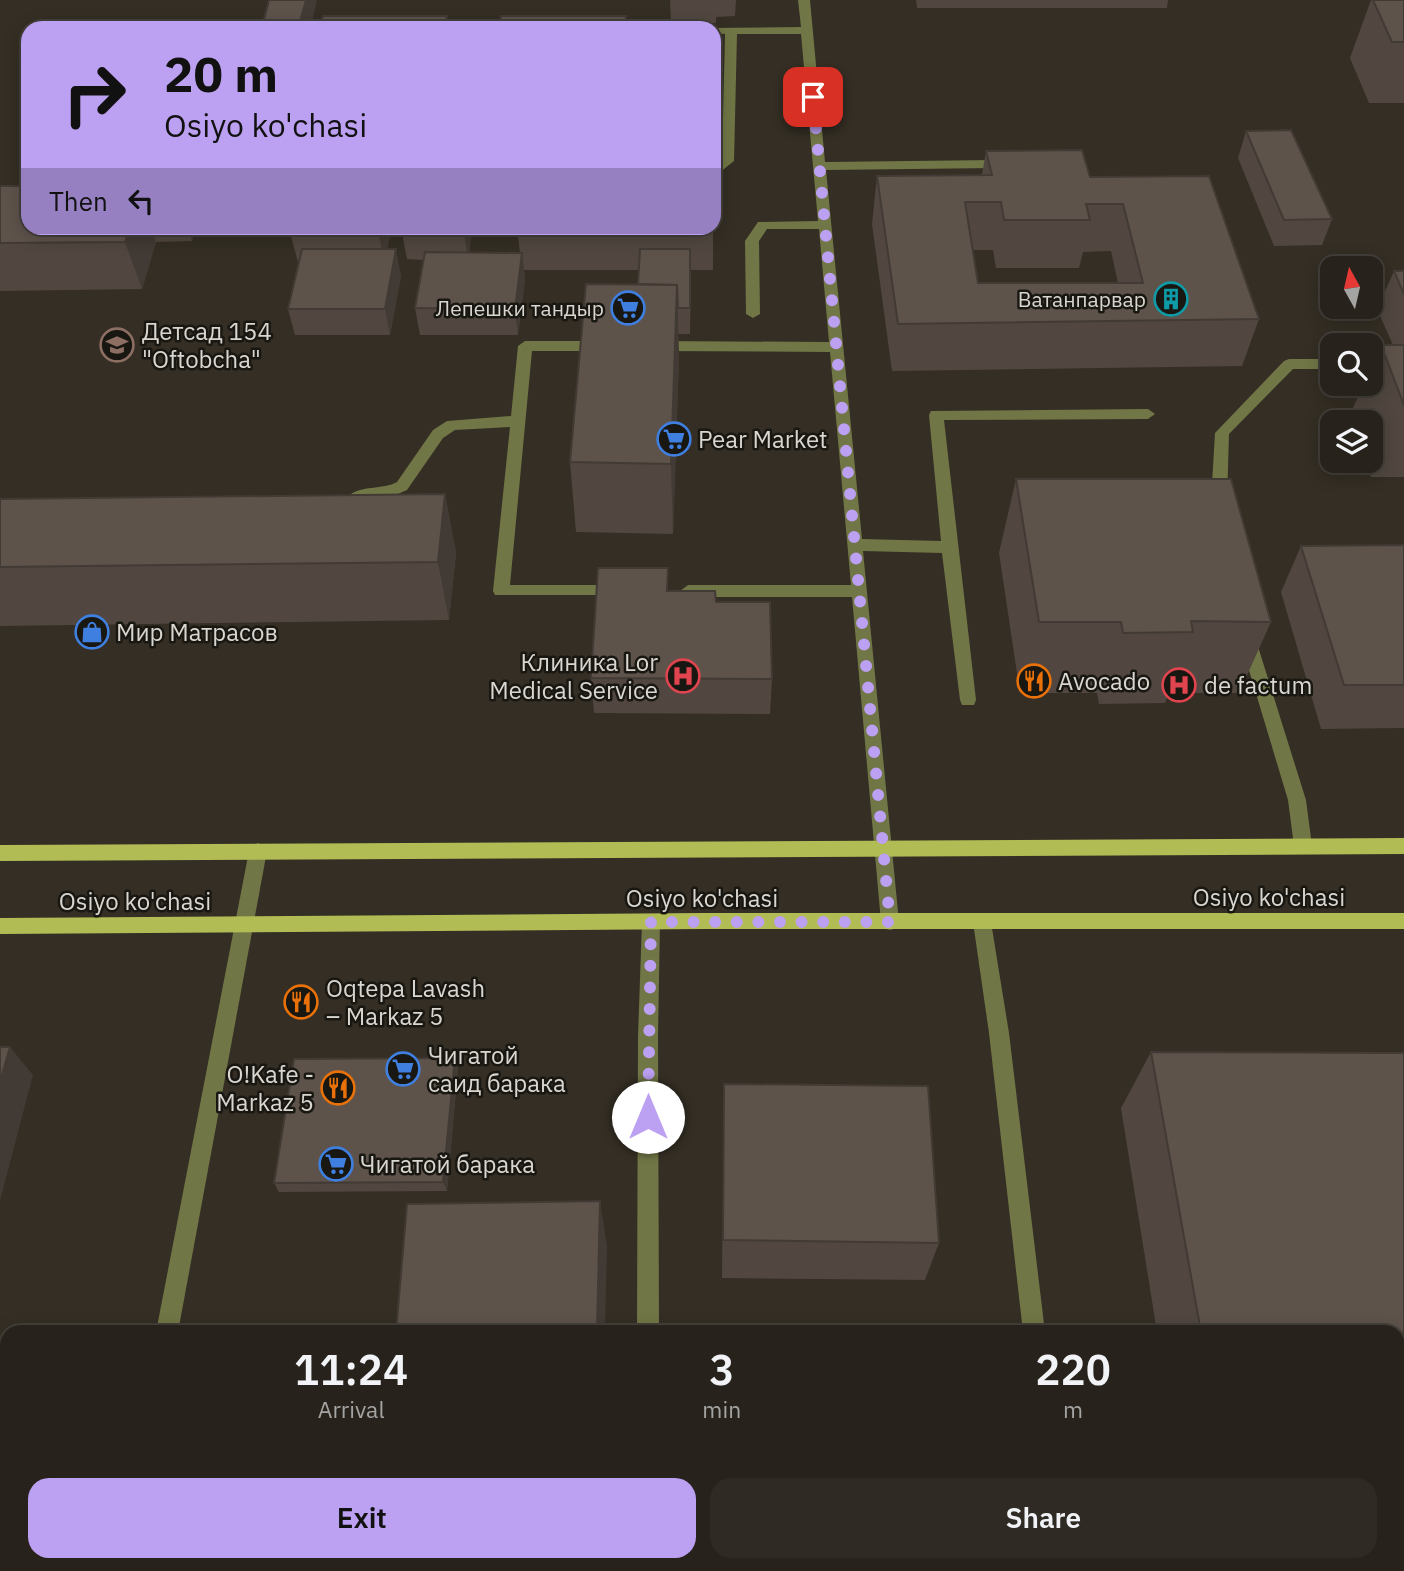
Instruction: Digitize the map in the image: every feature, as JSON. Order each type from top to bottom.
[{"type":"main road","name":"Osiyo ko'chasi","points":[[0,853],[1404,846]]},
{"type":"main road","name":"Osiyo ko'chasi","points":[[0,926],[1404,921]]},
{"type":"street","points":[[804,0],[890,922]]},
{"type":"street","points":[[721,30],[807,31]]},
{"type":"street","points":[[721,166],[727,160],[731,30]]},
{"type":"street","points":[[721,100],[729,100]]},
{"type":"street","points":[[819,166],[995,164]]},
{"type":"street","points":[[753,314],[752,241],[763,225],[824,225]]},
{"type":"street","points":[[639,591],[501,591],[525,346],[836,346]]},
{"type":"street","points":[[1218,512],[1222,433],[1289,364],[1320,364]]},
{"type":"street","points":[[968,700],[948,547],[936,415],[1148,414]]},
{"type":"street","points":[[345,497],[372,496],[391,492],[402,486],[438,434],[452,425],[518,421]]},
{"type":"street","points":[[856,545],[948,547]]},
{"type":"street","points":[[666,591],[859,591]]},
{"type":"street","points":[[1241,617],[1297,800],[1303,846]]},
{"type":"street","points":[[168,1325],[258,851]]},
{"type":"street","points":[[648,1325],[651,922]]},
{"type":"street","points":[[982,922],[999,1033],[1033,1325]]},
{"type":"building","points":[[269,0],[306,0],[300,21],[264,21]]},
{"type":"building","points":[[1373,0],[1404,0],[1404,42],[1392,42]]},
{"type":"building","points":[[323,16],[447,16],[446,21],[321,21]]},
{"type":"building","points":[[501,16],[626,16],[626,21],[500,21]]},
{"type":"building","points":[[1291,130],[1332,219],[1284,220],[1246,131]]},
{"type":"building","points":[[1082,150],[1090,177],[1209,176],[1259,319],[898,324],[877,176],[992,175],[986,151]],"holes":[[[965,202],[1001,202],[1004,220],[1090,220],[1086,204],[1123,204],[1143,283],[978,283]]]},
{"type":"building","points":[[0,186],[21,186],[21,235],[128,235],[125,242],[0,243]]},
{"type":"building","points":[[291,235],[379,235],[379,236]]},
{"type":"building","points":[[302,249],[396,249],[385,309],[288,309]]},
{"type":"building","points":[[640,249],[690,249],[690,308],[678,308],[677,285],[638,284]]},
{"type":"building","points":[[425,252],[522,253],[515,309],[415,308]]},
{"type":"building","points":[[1394,271],[1404,271],[1404,294]]},
{"type":"building","points":[[586,284],[677,285],[671,464],[570,462]]},
{"type":"building","points":[[1383,345],[1404,345],[1404,405],[1383,350]]},
{"type":"building","points":[[1016,479],[1231,479],[1271,622],[1191,621],[1193,632],[1123,633],[1121,622],[1039,622]]},
{"type":"building","points":[[445,494],[438,562],[0,567],[0,499]]},
{"type":"building","points":[[1404,545],[1404,685],[1344,685],[1301,546]]},
{"type":"building","points":[[598,568],[668,568],[667,591],[715,591],[716,602],[770,602],[772,679],[591,678]]},
{"type":"building","points":[[0,1047],[10,1047],[0,1082]]},
{"type":"building","points":[[1151,1052],[1404,1053],[1404,1325],[1200,1325]]},
{"type":"building","points":[[455,1058],[443,1182],[274,1183],[294,1059]]},
{"type":"building","points":[[724,1084],[928,1086],[939,1243],[723,1240]]},
{"type":"building","points":[[600,1201],[597,1325],[397,1325],[407,1204]]},
{"type":"place","name":"Ватанпарвар","points":[[1171,299]]},
{"type":"place","name":"Лепешки тандыр","points":[[628,308]]},
{"type":"place","name":"Детсад 154 \"Oftobcha\"","points":[[117,345]]},
{"type":"place","name":"Pear Market","points":[[674,439]]},
{"type":"place","name":"Мир Матрасов","points":[[92,632]]},
{"type":"place","name":"Клиника Lor Medical Service","points":[[683,676]]},
{"type":"place","name":"Avocado","points":[[1034,681]]},
{"type":"place","name":"de factum","points":[[1179,685]]},
{"type":"place","name":"Oqtepa Lavash – Markaz 5","points":[[301,1002]]},
{"type":"place","name":"Чигатой саид барака","points":[[403,1069]]},
{"type":"place","name":"O!Kafe - Markaz 5","points":[[338,1088]]},
{"type":"place","name":"Чигатой барака","points":[[336,1164]]},
{"type":"route","points":[[648,1117],[651,922],[890,922],[813,97]]}]
